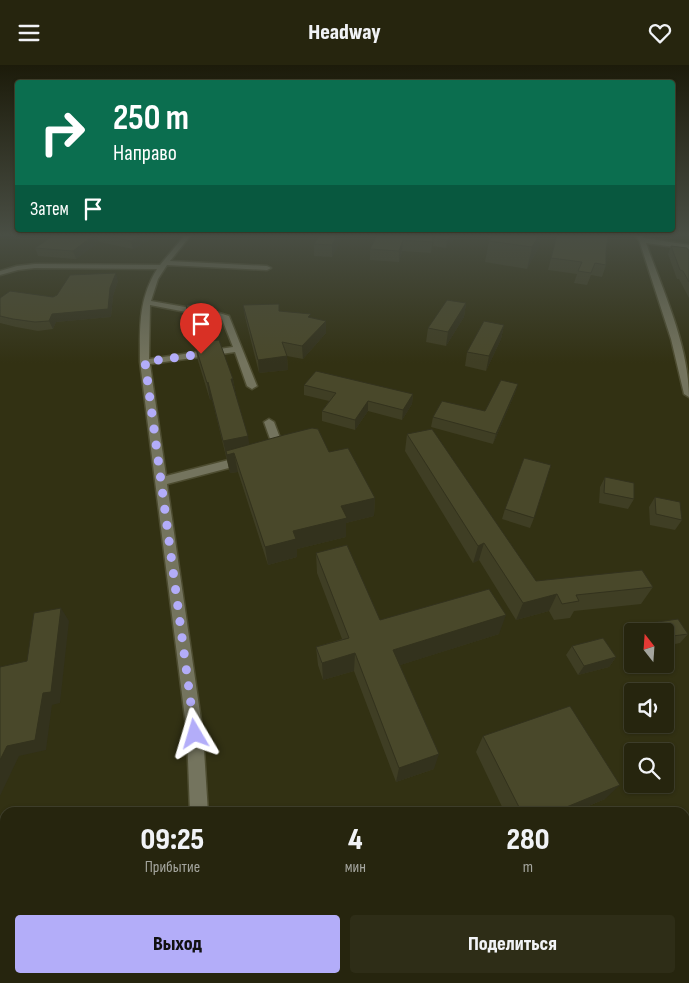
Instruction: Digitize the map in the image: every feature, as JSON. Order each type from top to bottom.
[{"type":"street","points":[[154,278],[146,302],[144,330],[145,362],[195,734],[199,807]]},
{"type":"street","points":[[654,278],[675,339],[689,394]]},
{"type":"street","points":[[146,302],[226,318],[252,386]]},
{"type":"street","points":[[675,339],[689,342]]},
{"type":"street","points":[[145,362],[238,349]]},
{"type":"street","points":[[269,422],[280,451],[271,454]]},
{"type":"street","points":[[162,481],[253,458]]},
{"type":"building","points":[[68,278],[114,278],[110,288],[108,309],[52,314],[49,321],[35,322],[0,316],[0,298],[10,291],[53,297],[57,295]]},
{"type":"building","points":[[447,300],[466,303],[448,332],[428,328]]},
{"type":"building","points":[[205,304],[214,333],[194,336],[186,305]]},
{"type":"building","points":[[279,304],[279,311],[311,314],[308,317],[326,321],[302,346],[282,342],[287,356],[258,360],[243,305]]},
{"type":"building","points":[[484,321],[504,325],[489,356],[467,352]]},
{"type":"building","points":[[219,340],[233,379],[231,379],[248,436],[223,441],[208,382],[195,345],[197,344],[196,342]]},
{"type":"building","points":[[316,371],[413,394],[403,410],[368,401],[355,420],[322,411],[336,393],[304,385]]},
{"type":"building","points":[[501,380],[518,384],[496,434],[433,417],[442,401],[485,411]]},
{"type":"building","points":[[312,428],[318,429],[329,452],[348,448],[375,498],[341,506],[347,518],[293,531],[296,539],[265,547],[234,453],[227,455],[226,451]]},
{"type":"building","points":[[432,429],[536,581],[642,570],[653,587],[576,595],[579,601],[562,604],[557,594],[523,603],[484,543],[478,546],[407,434]]},
{"type":"building","points":[[524,458],[551,465],[534,518],[505,509]]},
{"type":"building","points":[[605,477],[634,483],[634,499],[604,493]]},
{"type":"building","points":[[655,497],[680,502],[682,520],[656,514]]},
{"type":"building","points":[[347,545],[380,620],[489,589],[506,615],[393,650],[439,754],[399,768],[355,653],[322,663],[316,647],[349,638],[316,553]]},
{"type":"building","points":[[61,608],[51,692],[43,693],[35,740],[7,746],[0,760],[0,667],[27,661],[34,613]]},
{"type":"building","points":[[678,619],[688,634],[674,636],[674,623],[651,623]]},
{"type":"building","points":[[603,638],[616,657],[584,666],[572,646]]},
{"type":"building","points":[[570,706],[620,785],[567,807],[519,807],[483,736]]},
{"type":"route","points":[[195,734],[145,362],[201,354]]}]
